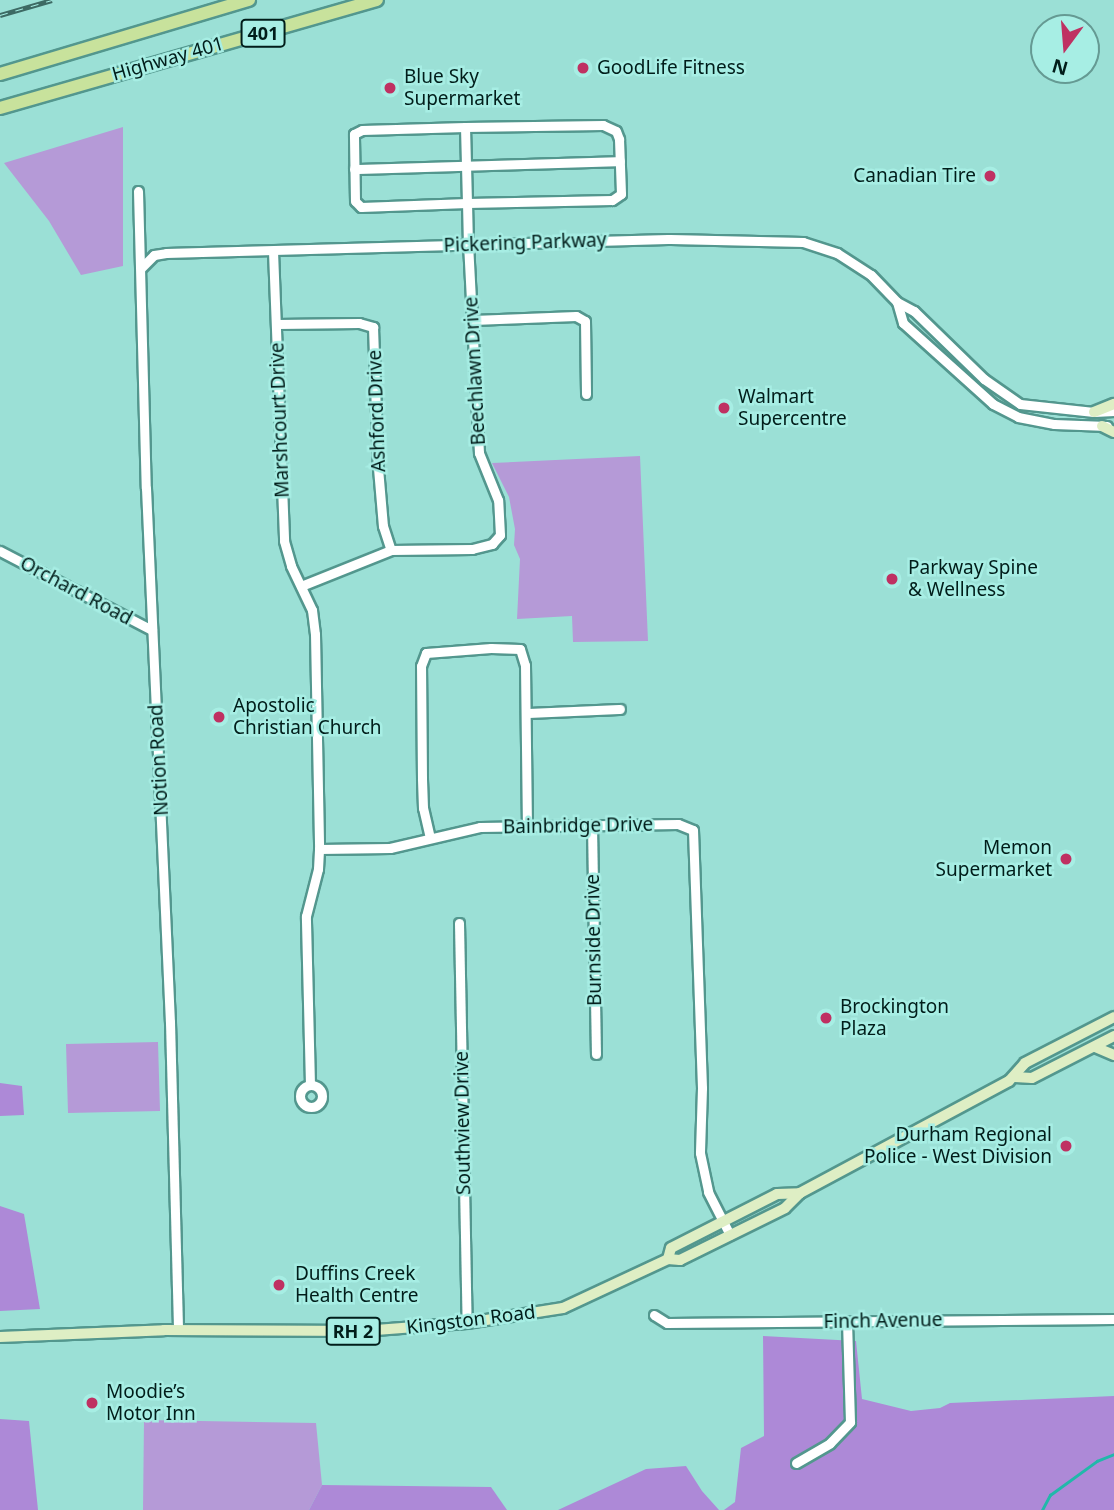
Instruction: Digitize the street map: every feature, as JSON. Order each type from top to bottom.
[{"type":"highway","name":"Highway 401","points":[[0,74],[249,0]]},
{"type":"highway","name":"Highway 401","points":[[0,108],[377,0]]},
{"type":"main road","points":[[1094,412],[1114,404]]},
{"type":"main road","points":[[1102,426],[1114,432]]},
{"type":"main road","name":"Kingston Road","points":[[178,1330],[363,1331],[467,1323],[563,1308],[668,1259],[680,1260],[785,1208],[800,1193],[1015,1077],[1025,1063],[1114,1017]]},
{"type":"main road","name":"Kingston Road","points":[[1015,1077],[1032,1079],[1114,1036]]},
{"type":"main road","points":[[1095,1047],[1114,1055]]},
{"type":"main road","name":"Kingston Road","points":[[668,1259],[671,1248],[777,1194],[800,1193]]},
{"type":"main road","name":"RH 2","points":[[0,1337],[178,1330]]},
{"type":"street","points":[[465,127],[611,127],[619,139],[621,194],[612,200],[361,206],[355,201],[352,139],[362,130],[465,127]]},
{"type":"street","name":"Beechlawn Drive","points":[[301,586],[391,550],[472,549],[492,544],[500,535],[498,500],[479,453],[468,246],[465,127]]},
{"type":"street","points":[[354,169],[620,161]]},
{"type":"street","name":"Notion Road","points":[[138,191],[152,630],[170,1022],[178,1330]]},
{"type":"street","name":"Pickering Parkway","points":[[140,270],[154,255],[166,253],[668,239],[803,242],[836,253],[871,275],[897,302],[914,311],[984,379],[1020,404],[1094,412],[1114,411]]},
{"type":"street","name":"Marshcourt Drive","points":[[273,251],[284,541],[301,586]]},
{"type":"street","name":"Pickering Parkway","points":[[897,302],[903,323],[993,404],[1018,417],[1054,424],[1114,426]]},
{"type":"street","points":[[473,320],[576,316],[585,321],[586,394]]},
{"type":"street","name":"Ashford Drive","points":[[277,324],[359,323],[373,327],[378,468],[383,526],[391,550]]},
{"type":"street","points":[[946,361],[954,351]]},
{"type":"street","name":"Orchard Road","points":[[0,551],[152,630]]},
{"type":"street","points":[[301,586],[312,610],[315,634],[319,849],[318,869],[306,916],[310,1085]]},
{"type":"street","points":[[430,838],[423,808],[422,778],[421,666],[426,653],[518,647],[525,665],[527,826]]},
{"type":"street","points":[[527,713],[620,709]]},
{"type":"street","name":"Bainbridge Drive","points":[[319,849],[390,848],[480,827],[678,824],[693,830],[702,1088],[701,1153],[708,1192],[730,1235]]},
{"type":"street","name":"Burnside Drive","points":[[592,826],[596,1054]]},
{"type":"street","name":"Southview Drive","points":[[459,923],[467,1323]]},
{"type":"street","name":"Finch Avenue","points":[[654,1315],[667,1323],[1114,1319]]},
{"type":"street","points":[[796,1463],[830,1443],[850,1422],[847,1322]]},
{"type":"shaded area","points":[[123,127],[123,266],[81,275],[49,221],[4,163]]},
{"type":"shaded area","points":[[640,456],[648,641],[573,642],[572,616],[517,619],[520,559],[514,545],[515,529],[509,497],[492,463]]},
{"type":"shaded area","points":[[158,1042],[160,1111],[68,1113],[66,1044]]},
{"type":"shaded area","points":[[0,1083],[22,1086],[24,1115],[0,1116]]},
{"type":"shaded area","points":[[0,1206],[24,1214],[40,1309],[0,1311]]},
{"type":"shaded area","points":[[763,1336],[856,1341],[862,1399],[911,1411],[940,1408],[950,1403],[1114,1396],[1114,1510],[724,1510],[735,1502],[741,1448],[764,1436]]},
{"type":"shaded area","points":[[0,1419],[29,1421],[38,1510],[0,1510]]},
{"type":"shaded area","points":[[144,1420],[316,1423],[322,1485],[309,1510],[143,1510]]},
{"type":"shaded area","points":[[686,1466],[702,1491],[719,1510],[558,1510],[646,1469]]},
{"type":"shaded area","points":[[322,1485],[491,1487],[507,1510],[309,1510]]},
{"type":"waterway","points":[[1042,1510],[1050,1495],[1097,1461],[1114,1454]]},
{"type":"railway","points":[[0,15],[52,0]]},
{"type":"place","name":"GoodLife Fitness","points":[[583,68]]},
{"type":"place","name":"Blue Sky Supermarket","points":[[390,88]]},
{"type":"place","name":"Canadian Tire","points":[[990,176]]},
{"type":"place","name":"Walmart Supercentre","points":[[724,408]]},
{"type":"place","name":"Parkway Spine & Wellness","points":[[892,579]]},
{"type":"place","name":"Apostolic Christian Church","points":[[219,717]]},
{"type":"place","name":"Memon Supermarket","points":[[1066,859]]},
{"type":"place","name":"Brockington Plaza","points":[[826,1018]]},
{"type":"place","name":"Durham Regional Police - West Division","points":[[1066,1146]]},
{"type":"place","name":"Duffins Creek Health Centre","points":[[279,1285]]},
{"type":"place","name":"Moodie’s Motor Inn","points":[[92,1403]]}]
